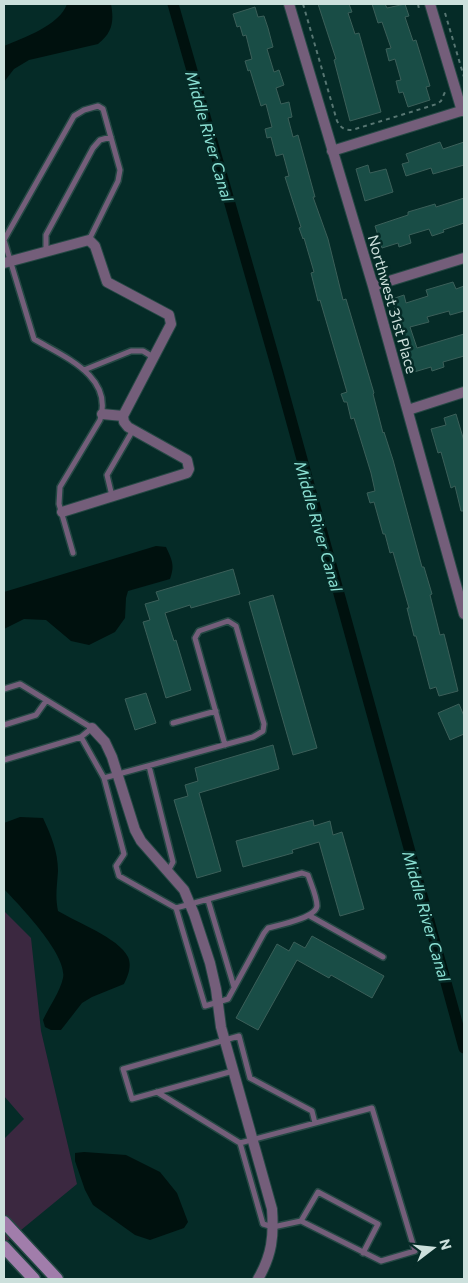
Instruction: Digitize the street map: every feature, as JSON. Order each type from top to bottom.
[{"type":"street","name":"Northwest 31st Place","points":[[289,4],[373,286],[464,614]]},
{"type":"street","points":[[332,151],[463,111],[430,4]]},
{"type":"street","points":[[7,262],[89,240],[95,246],[107,282],[169,315],[171,324],[122,416]]},
{"type":"street","points":[[373,286],[464,258]]},
{"type":"street","points":[[408,410],[464,392]]},
{"type":"street","points":[[102,414],[122,416]]},
{"type":"street","points":[[62,512],[187,473],[189,468],[187,460],[128,427],[122,416]]},
{"type":"street","points":[[92,728],[105,742],[112,757],[135,830],[141,841],[184,890],[210,963],[225,1040],[272,1209],[272,1245],[267,1265],[258,1279]]},
{"type":"street","points":[[4,1222],[57,1279]]},
{"type":"street","points":[[4,1247],[34,1279]]},
{"type":"lane","points":[[73,553],[59,504],[60,487],[100,420],[102,397],[96,382],[84,370],[34,339],[7,262],[4,240],[74,116],[84,110],[98,106],[103,109],[120,170],[118,182],[89,240]]},
{"type":"lane","points":[[46,252],[46,236],[93,148],[100,140],[111,136]]},
{"type":"lane","points":[[84,370],[131,351],[143,351],[153,357]]},
{"type":"lane","points":[[112,496],[107,475],[133,430]]},
{"type":"lane","points":[[104,778],[253,737],[263,731],[264,724],[236,626],[228,621],[199,631],[195,638],[225,744]]},
{"type":"lane","points":[[4,689],[20,684],[92,728],[81,737],[4,760]]},
{"type":"lane","points":[[4,725],[36,715],[46,701]]},
{"type":"lane","points":[[173,723],[216,711]]},
{"type":"lane","points":[[81,737],[104,778],[124,854],[116,866],[119,876],[176,908],[302,873],[308,875],[317,904],[316,910],[310,916],[268,928],[228,999],[205,1006],[176,908]]},
{"type":"lane","points":[[148,766],[173,862],[168,872]]},
{"type":"lane","points":[[208,900],[234,987]]},
{"type":"lane","points":[[310,916],[383,957]]},
{"type":"lane","points":[[233,1071],[132,1099],[123,1069],[238,1036],[250,1078],[312,1111],[315,1123]]},
{"type":"lane","points":[[157,1092],[240,1143],[263,1224],[273,1227],[301,1221],[381,1262],[415,1251],[372,1108],[240,1143]]},
{"type":"lane","points":[[301,1221],[318,1192],[378,1224],[363,1253]]},
{"type":"path","points":[[303,4],[336,121],[340,127],[352,130],[436,104],[441,101],[445,92],[443,85]]},
{"type":"path","points":[[418,4],[421,13]]},
{"type":"path","points":[[445,13],[464,76]]},
{"type":"shaded area","points":[[67,4],[111,4],[111,26],[103,40],[98,44],[29,60],[14,69],[4,82],[4,46],[30,35],[49,24],[63,12]]},
{"type":"shaded area","points":[[156,546],[166,547],[170,556],[173,566],[170,579],[128,591],[125,618],[115,632],[89,645],[71,641],[46,620],[24,619],[4,629],[4,592]]},
{"type":"shaded area","points":[[20,817],[43,818],[49,831],[58,864],[56,896],[58,911],[116,943],[128,957],[130,964],[124,984],[82,1003],[61,1030],[51,1030],[45,1027],[43,1020],[62,983],[63,968],[41,931],[4,889],[4,823]]},
{"type":"shaded area","points":[[4,911],[31,938],[41,1031],[77,1184],[4,1244],[4,1139],[24,1119],[4,1096]]},
{"type":"shaded area","points":[[75,1153],[126,1155],[160,1172],[177,1193],[188,1222],[184,1228],[150,1240],[135,1235],[93,1205],[85,1190],[75,1161]]},
{"type":"building","points":[[318,4],[349,4],[352,12],[348,13],[355,34],[359,33],[381,112],[350,121],[334,60],[336,59]]},
{"type":"building","points":[[372,4],[385,4],[387,8],[405,4],[409,16],[405,17],[413,41],[416,40],[430,86],[426,87],[430,100],[408,107],[403,92],[399,93],[396,81],[401,80],[395,59],[389,61],[386,49],[391,48],[382,22],[378,23]]},
{"type":"building","points":[[255,7],[258,17],[264,16],[268,28],[273,47],[267,49],[274,72],[279,70],[284,85],[276,88],[281,104],[289,102],[292,117],[288,118],[293,137],[298,135],[315,197],[313,197],[328,239],[343,300],[346,299],[374,393],[383,433],[393,460],[422,567],[424,567],[432,594],[430,595],[440,635],[444,634],[458,691],[439,696],[436,687],[430,689],[416,636],[414,636],[407,608],[409,608],[393,552],[390,553],[374,502],[370,503],[367,493],[375,491],[371,473],[354,418],[351,419],[347,402],[344,402],[341,394],[347,392],[320,300],[318,301],[311,273],[314,272],[304,238],[299,228],[301,227],[285,177],[289,176],[283,154],[276,156],[271,137],[267,138],[265,129],[272,127],[266,104],[261,106],[250,70],[248,71],[245,61],[252,59],[246,35],[243,36],[240,26],[237,27],[233,14]]},
{"type":"building","points":[[440,142],[443,149],[464,142],[464,165],[433,174],[431,168],[406,176],[402,164],[409,162],[406,154]]},
{"type":"building","points":[[368,165],[370,173],[386,169],[393,192],[365,201],[356,169]]},
{"type":"building","points":[[464,198],[464,223],[432,236],[429,229],[409,235],[411,243],[399,247],[398,243],[382,248],[375,226],[408,215],[408,212],[435,204],[436,207]]},
{"type":"building","points":[[453,282],[456,289],[464,286],[464,311],[450,315],[449,311],[427,317],[429,322],[410,327],[417,348],[464,334],[464,356],[443,362],[444,367],[432,371],[431,367],[414,372],[392,299],[404,295],[406,303],[428,296],[426,290]]},
{"type":"building","points":[[456,414],[464,441],[464,511],[461,511],[455,486],[451,488],[441,452],[438,453],[431,429],[446,425],[444,418]]},
{"type":"building","points":[[233,569],[240,594],[191,608],[190,605],[165,613],[174,641],[176,640],[191,690],[166,698],[143,622],[150,620],[145,604],[159,600],[156,592]]},
{"type":"building","points":[[273,595],[317,748],[293,755],[249,602]]},
{"type":"building","points":[[146,693],[156,723],[135,730],[125,699]]},
{"type":"building","points":[[459,704],[464,716],[464,734],[450,740],[438,713]]},
{"type":"building","points":[[273,745],[279,769],[199,793],[221,871],[197,878],[174,800],[188,796],[185,785],[198,781],[195,768]]},
{"type":"building","points":[[313,820],[314,826],[330,821],[333,835],[342,832],[364,909],[340,916],[319,842],[292,850],[293,853],[243,867],[236,841]]},
{"type":"building","points":[[312,936],[384,976],[372,998],[331,975],[329,978],[297,960],[258,1030],[236,1018],[277,944],[289,951],[294,942],[305,948]]},
{"type":"waterway","name":"Middle River Canal","points":[[173,4],[278,372],[464,1048]]}]
